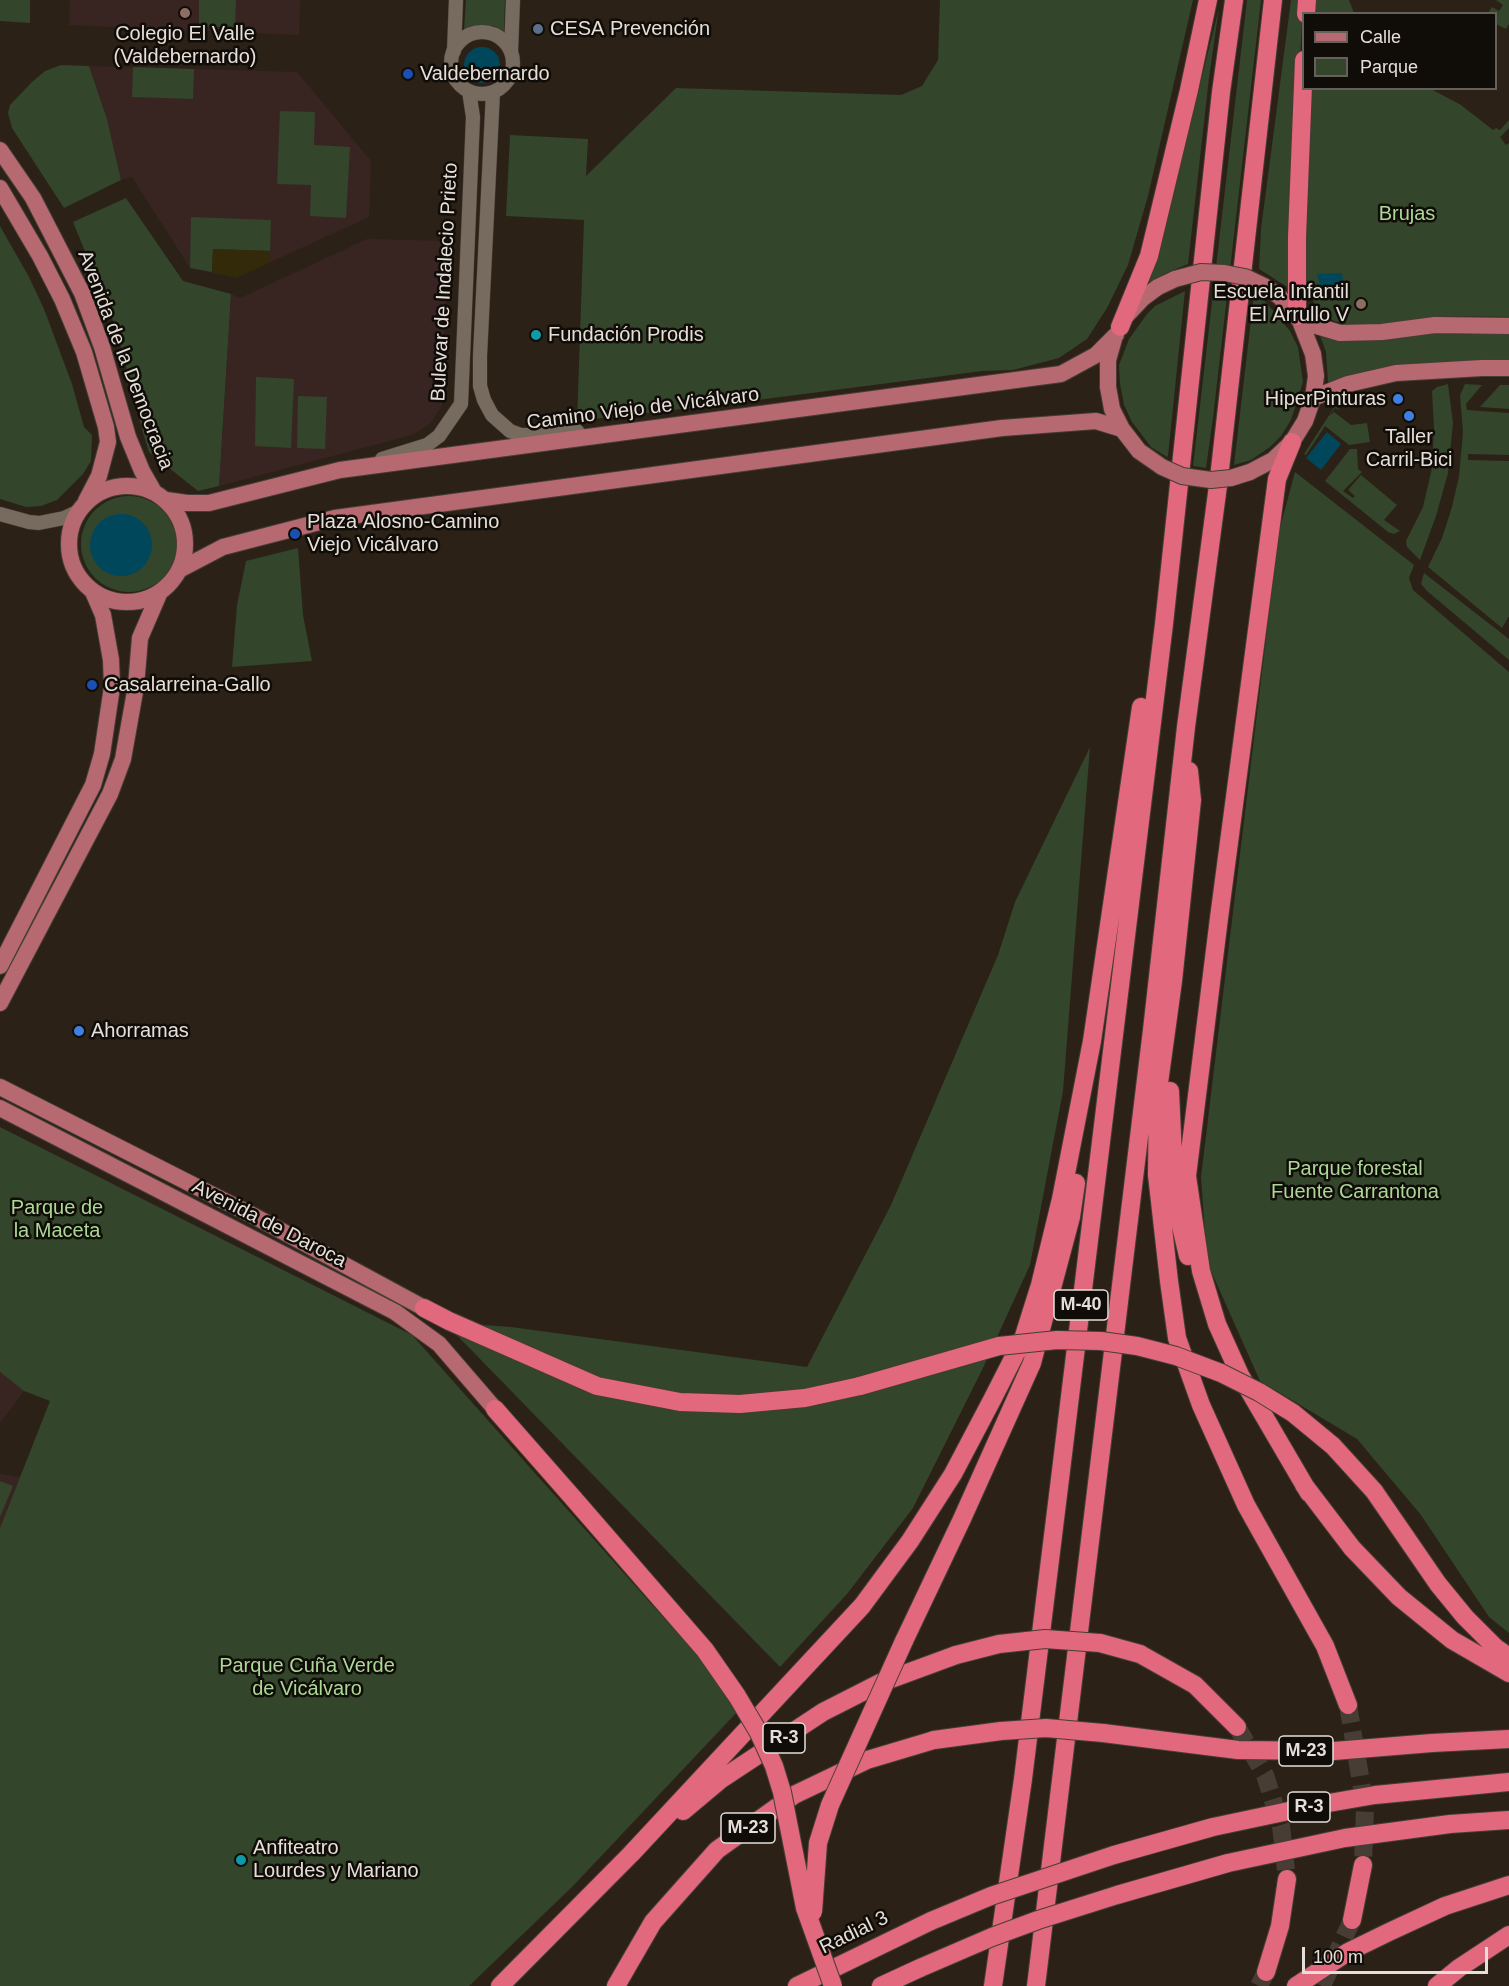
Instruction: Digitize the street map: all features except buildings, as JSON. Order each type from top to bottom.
[{"type":"highway","points":[[1118,331],[1149,256],[1208,0]]},
{"type":"highway","name":"M-40","points":[[993,1986],[1025,1767],[1164,624],[1221,92],[1234,0]]},
{"type":"highway","name":"M-40","points":[[1036,1986],[1152,1030],[1186,727],[1219,478],[1273,0]]},
{"type":"highway","points":[[1298,319],[1297,237],[1303,90]]},
{"type":"highway","points":[[1292,442],[1277,478],[1187,1176],[1201,1271],[1217,1324],[1240,1375],[1309,1493]]},
{"type":"highway","points":[[631,1854],[862,1606],[910,1541],[953,1474],[1023,1339],[1041,1285],[1073,1144],[1092,1041],[1143,690],[1164,624]]},
{"type":"highway","points":[[1186,727],[1192,800],[1173,981],[1158,1090],[1157,1175],[1177,1338],[1201,1405],[1246,1505],[1325,1646],[1348,1705]]},
{"type":"highway","points":[[1173,981],[1170,1092],[1175,1201],[1198,1296],[1221,1354],[1253,1417],[1352,1548],[1399,1597],[1452,1640],[1509,1673]]},
{"type":"highway","points":[[817,1943],[812,1908],[818,1843],[830,1804],[1032,1363],[1071,1217],[1082,1142],[1092,1041]]},
{"type":"highway","points":[[424,1308],[449,1322],[597,1386],[680,1402],[740,1404],[805,1398],[860,1386],[999,1346],[1057,1340],[1101,1341],[1137,1346],[1176,1356],[1221,1373],[1259,1392],[1293,1413],[1333,1446],[1374,1491],[1438,1584],[1465,1617],[1496,1648],[1509,1657]]},
{"type":"highway","points":[[495,1409],[705,1650],[759,1733],[774,1766],[782,1792],[805,1908],[833,1986]]},
{"type":"highway","name":"R-3","points":[[500,1986],[631,1854],[720,1780],[823,1712],[880,1683],[956,1655],[999,1644],[1045,1639],[1100,1643],[1140,1654],[1195,1685],[1238,1727]]},
{"type":"highway","name":"M-23","points":[[616,1986],[653,1922],[717,1850],[794,1795],[867,1760],[934,1740],[1001,1731],[1046,1728],[1238,1749],[1310,1751],[1509,1739]]},
{"type":"highway","name":"Radial 3","points":[[797,1986],[931,1921],[991,1896],[1114,1855],[1213,1827],[1317,1805],[1375,1795],[1509,1782]]},
{"type":"highway","name":"R-3","points":[[881,1986],[1038,1920],[1228,1863],[1345,1838],[1450,1824],[1509,1820]]},
{"type":"highway","points":[[1352,1920],[1363,1865]]},
{"type":"highway","points":[[1266,1972],[1280,1926],[1287,1879]]},
{"type":"highway","points":[[1296,1986],[1348,1952],[1389,1932],[1445,1906],[1509,1885]]},
{"type":"highway","points":[[1437,1986],[1459,1968],[1509,1935]]},
{"type":"main road","name":"Avenida de la Democracia","points":[[0,150],[33,198],[82,293],[102,347],[128,437],[142,471],[160,496]]},
{"type":"main road","name":"Avenida de la Democracia","points":[[0,188],[40,256],[62,300],[84,352],[106,426],[108,442],[99,476],[82,507]]},
{"type":"main road","points":[[1201,272],[1245,277],[1280,297],[1298,319],[1313,354],[1316,376],[1313,398],[1305,421],[1292,442],[1273,460],[1250,472],[1231,478],[1211,480],[1182,476],[1162,467],[1139,451],[1122,429],[1112,409],[1108,387],[1108,360],[1118,331],[1130,311],[1158,287],[1175,279],[1201,272]]},
{"type":"main road","points":[[1298,319],[1340,333],[1382,332],[1435,325],[1509,326]]},
{"type":"main road","name":"Camino Viejo de Vicálvaro","points":[[160,496],[187,503],[209,503],[340,470],[1061,374],[1096,356],[1118,331]]},
{"type":"main road","points":[[1313,398],[1348,384],[1396,373],[1509,368]]},
{"type":"main road","points":[[181,569],[223,547],[335,518],[1002,428],[1096,421],[1122,429]]},
{"type":"main road","points":[[125,486],[140,487],[160,496],[178,515],[185,532],[186,551],[181,569],[159,594],[142,601],[116,602],[93,592],[81,581],[73,567],[69,548],[70,529],[82,507],[103,491],[125,486]]},
{"type":"main road","points":[[0,966],[93,785],[102,754],[112,687],[111,660],[103,615],[93,592]]},
{"type":"main road","points":[[0,1003],[110,794],[123,759],[131,721],[140,638],[159,594]]},
{"type":"main road","name":"Avenida de Daroca","points":[[0,1087],[254,1216],[424,1308]]},
{"type":"main road","name":"Avenida de Daroca","points":[[0,1108],[395,1312],[439,1344],[495,1409]]},
{"type":"street","points":[[456,0],[454,51],[451,63],[454,76],[463,88],[481,94],[499,89],[509,78],[513,64],[511,52],[513,0]]},
{"type":"street","points":[[454,51],[458,44],[471,35],[487,33],[501,39],[511,52]]},
{"type":"street","name":"Bulevar de Indalecio Prieto","points":[[340,470],[427,445],[439,436],[461,404],[473,117],[469,91]]},
{"type":"street","name":"Bulevar de Indalecio Prieto","points":[[493,92],[480,356],[480,386],[483,400],[499,423],[521,435],[585,430],[613,434]]},
{"type":"street","points":[[0,514],[39,523],[63,518],[82,507]]},
{"type":"shaded area","name":"Colegio El Valle (Valdebernardo)","points":[[70,0],[300,0],[299,35],[69,25]]},
{"type":"shaded area","points":[[89,66],[297,72],[371,161],[369,217],[236,278],[190,268],[132,177],[121,180],[107,119]]},
{"type":"shaded area","points":[[367,239],[447,241],[442,405],[431,423],[412,435],[219,486],[231,294],[240,298]]},
{"type":"shaded area","points":[[0,1372],[24,1391],[0,1423]]},
{"type":"shaded area","points":[[0,1474],[20,1477],[0,1528]]},
{"type":"green space","points":[[0,0],[30,0],[30,23],[0,21]]},
{"type":"green space","points":[[199,0],[236,0],[235,28],[199,26]]},
{"type":"green space","points":[[466,0],[505,0],[504,31],[494,26],[484,25],[464,30]]},
{"type":"green space","points":[[940,0],[1193,0],[1148,196],[1128,265],[1107,308],[1087,339],[1059,358],[1013,370],[982,371],[577,421],[584,220],[506,216],[510,135],[588,139],[586,176],[676,88],[901,95],[922,86],[938,60]]},
{"type":"green space","points":[[1247,0],[1261,0],[1206,468],[1193,466]]},
{"type":"green space","points":[[1291,0],[1303,0],[1289,288],[1259,269],[1261,229]]},
{"type":"green space","points":[[1315,0],[1349,0],[1354,12],[1314,12]]},
{"type":"green space","points":[[1496,0],[1509,0],[1509,24],[1506,29],[1497,24],[1497,12],[1489,12],[1492,7],[1499,11],[1503,5]]},
{"type":"green space","points":[[1219,8],[1188,264],[1164,274],[1144,287],[1171,201]]},
{"type":"green space","points":[[61,65],[89,66],[107,119],[121,180],[64,208],[12,128],[8,113],[10,105],[32,82],[45,71]]},
{"type":"green space","points":[[133,67],[194,69],[193,99],[132,97]]},
{"type":"green space","name":"Brujas","points":[[1310,90],[1433,90],[1461,105],[1493,130],[1496,128],[1500,130],[1509,120],[1509,128],[1500,137],[1506,145],[1509,143],[1509,317],[1446,316],[1356,327],[1334,321],[1314,303],[1304,269]]},
{"type":"green space","points":[[280,111],[315,112],[314,145],[350,147],[346,218],[310,216],[311,185],[277,184]]},
{"type":"green space","points":[[126,198],[183,281],[231,294],[219,486],[198,491],[149,452],[116,328],[73,222]]},
{"type":"green space","points":[[191,217],[271,220],[270,251],[213,249],[212,272],[190,268]]},
{"type":"green space","points":[[0,226],[44,309],[72,384],[84,427],[92,435],[91,461],[83,474],[57,500],[41,506],[26,507],[0,499]]},
{"type":"green space","points":[[1185,291],[1167,457],[1151,447],[1132,422],[1124,405],[1119,365],[1129,339],[1147,314],[1155,306]]},
{"type":"green space","points":[[1254,294],[1264,300],[1290,331],[1298,347],[1303,382],[1291,420],[1281,436],[1251,460],[1234,465]]},
{"type":"green space","points":[[1509,331],[1509,363],[1328,383],[1326,352],[1319,333],[1351,341],[1418,334]]},
{"type":"green space","points":[[256,377],[294,379],[291,448],[255,446]]},
{"type":"green space","points":[[1448,384],[1453,423],[1448,473],[1420,560],[1407,547],[1406,541],[1423,507],[1432,468],[1434,428],[1432,391]]},
{"type":"green space","points":[[1465,384],[1482,385],[1466,404],[1467,410],[1509,413],[1509,455],[1468,454],[1468,460],[1509,461],[1509,616],[1502,628],[1428,567],[1442,538],[1459,476],[1463,432],[1460,395]]},
{"type":"green space","points":[[1500,385],[1509,385],[1509,409],[1480,407]]},
{"type":"green space","points":[[298,396],[327,397],[325,449],[297,448]]},
{"type":"green space","points":[[1335,406],[1341,411],[1335,408],[1329,416],[1334,412],[1351,425],[1367,423],[1370,442],[1349,445],[1325,426],[1306,455],[1304,454]]},
{"type":"green space","points":[[1350,449],[1357,449],[1358,469],[1362,472],[1343,491],[1353,498],[1355,496],[1348,490],[1361,475],[1397,505],[1384,520],[1400,531],[1394,534],[1388,532],[1325,481]]},
{"type":"green space","name":"Parque forestal Fuente Carrantona","points":[[1295,472],[1414,565],[1409,578],[1413,590],[1509,672],[1509,1633],[1489,1617],[1421,1515],[1357,1439],[1260,1381],[1207,1262],[1201,1177],[1279,531]]},
{"type":"green space","points":[[129,496],[147,500],[163,510],[173,526],[177,544],[173,562],[163,578],[147,588],[129,592],[111,588],[95,578],[85,562],[81,544],[85,526],[95,510],[111,500]]},
{"type":"green space","points":[[298,548],[303,615],[312,661],[232,667],[237,605],[246,561]]},
{"type":"green space","points":[[1424,573],[1509,639],[1509,660],[1427,591],[1421,584]]},
{"type":"green space","points":[[1090,747],[1063,1091],[1030,1265],[982,1370],[913,1508],[847,1594],[780,1667],[444,1322],[511,1327],[807,1367],[891,1205],[998,955],[1015,902]]},
{"type":"green space","name":"Parque Cuña Verde de Vicálvaro","points":[[0,1127],[412,1335],[720,1681],[739,1710],[573,1886],[469,1986],[0,1986],[0,1528],[50,1401],[24,1391],[0,1372]]},
{"type":"green space","points":[[0,1481],[13,1486],[0,1517]]},
{"type":"sand","points":[[213,249],[270,251],[269,263],[236,278],[212,272]]},
{"type":"water","points":[[482,47],[495,52],[500,65],[495,78],[482,83],[469,78],[464,65],[469,52]]},
{"type":"water","points":[[1342,273],[1344,291],[1322,292],[1317,274]]},
{"type":"water","points":[[1327,432],[1341,444],[1321,470],[1306,458]]},
{"type":"water","points":[[115,514],[127,514],[143,523],[150,533],[152,545],[150,557],[143,567],[127,576],[115,576],[104,571],[95,562],[90,551],[90,539],[95,528],[104,519]]},
{"type":"tunnel","points":[[1348,1705],[1365,1806],[1363,1865]]},
{"type":"tunnel","points":[[1237,1727],[1265,1775],[1281,1826],[1287,1879]]},
{"type":"tunnel","points":[[1322,1986],[1352,1920]]},
{"type":"tunnel","points":[[1259,1986],[1266,1972]]},
{"type":"place","name":"Colegio El Valle (Valdebernardo)","points":[[185,13]]},
{"type":"place","name":"CESA Prevención","points":[[538,29]]},
{"type":"place","name":"Valdebernardo","points":[[408,74]]},
{"type":"place","name":"Escuela Infantil El Arrullo V","points":[[1361,304]]},
{"type":"place","name":"Fundación Prodis","points":[[536,335]]},
{"type":"place","name":"HiperPinturas","points":[[1398,399]]},
{"type":"place","name":"Taller Carril-Bici","points":[[1409,416]]},
{"type":"place","name":"Plaza Alosno-Camino Viejo Vicálvaro","points":[[295,534]]},
{"type":"place","name":"Casalarreina-Gallo","points":[[92,685]]},
{"type":"place","name":"Ahorramas","points":[[79,1031]]},
{"type":"place","name":"Anfiteatro Lourdes y Mariano","points":[[241,1860]]},
{"type":"park label","name":"Parque de la Maceta","points":[[57,1220]]}]
